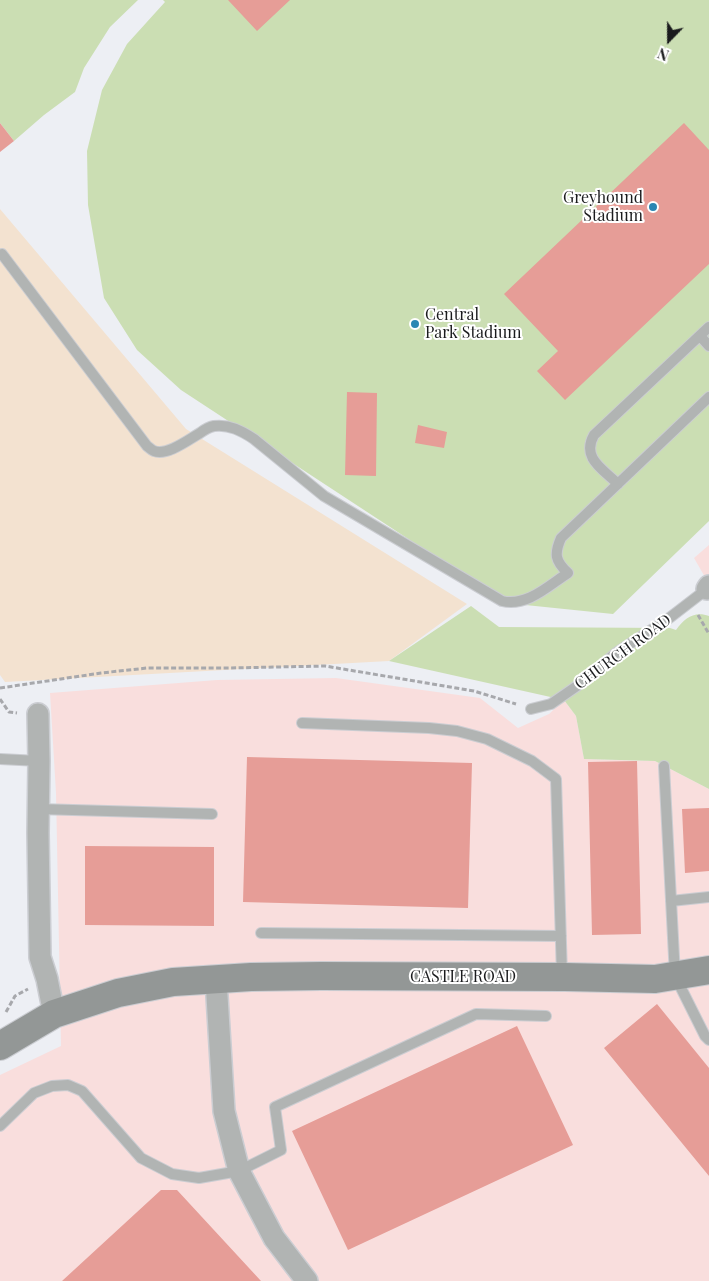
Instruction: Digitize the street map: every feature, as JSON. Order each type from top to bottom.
[{"type":"main road","name":"CASTLE ROAD","points":[[0,1046],[54,1014],[118,993],[173,982],[250,977],[321,976],[655,979],[709,970]]},
{"type":"street","points":[[38,714],[40,957],[54,1014]]},
{"type":"street","points":[[216,980],[224,1111],[239,1171],[274,1238],[307,1281]]},
{"type":"lane","points":[[2,254],[147,446],[154,451],[163,452],[171,449],[211,426],[232,428],[243,432],[324,496],[502,601],[511,603],[532,597],[568,573],[559,565],[556,556],[561,538],[709,397]]},
{"type":"lane","points":[[618,484],[593,460],[590,443],[594,434],[709,327]]},
{"type":"lane","points":[[700,336],[709,346]]},
{"type":"lane","name":"CHURCH ROAD","points":[[531,709],[551,704],[571,691],[616,653],[668,619],[702,592]]},
{"type":"lane","points":[[302,723],[430,728],[457,731],[487,740],[532,761],[556,779],[562,977]]},
{"type":"lane","points":[[0,759],[39,761]]},
{"type":"lane","points":[[664,766],[675,976],[705,1036],[709,1040]]},
{"type":"lane","points":[[38,809],[212,814]]},
{"type":"lane","points":[[671,901],[709,897]]},
{"type":"lane","points":[[261,932],[561,936]]},
{"type":"lane","points":[[0,1126],[34,1093],[52,1086],[68,1085],[82,1091],[141,1158],[172,1174],[199,1178],[239,1171],[281,1150],[275,1107],[476,1014],[546,1016]]},
{"type":"path","points":[[702,592],[709,634]]},
{"type":"path","points":[[0,688],[147,668],[325,666],[474,691],[531,709]]},
{"type":"path","points":[[0,1018],[7,1012],[15,996],[47,980]]},
{"type":"shaded area","points":[[0,209],[186,429],[467,604],[389,661],[5,682],[0,675]]},
{"type":"shaded area","points":[[709,545],[709,584],[694,558]]},
{"type":"shaded area","points":[[336,678],[480,698],[518,728],[549,714],[564,700],[576,716],[584,759],[655,761],[709,789],[709,1281],[0,1281],[0,1075],[61,1046],[56,793],[50,693],[217,680]]},
{"type":"green space","points":[[0,0],[138,0],[110,27],[84,68],[75,92],[14,141],[0,123]]},
{"type":"green space","name":"Central Park Stadium","points":[[163,0],[709,0],[709,521],[613,614],[506,603],[181,390],[137,350],[104,298],[88,205],[87,151],[102,90],[127,44],[165,2]]},
{"type":"green space","points":[[471,606],[499,627],[670,628],[676,630],[683,622],[694,615],[709,616],[709,789],[655,761],[584,759],[576,716],[564,700],[389,661]]},
{"type":"building","points":[[228,0],[290,0],[257,31]]},
{"type":"building","points":[[0,123],[14,141],[0,152]]},
{"type":"building","name":"Greyhound Stadium","points":[[684,123],[709,150],[709,264],[565,400],[537,371],[558,351],[504,294]]},
{"type":"building","points":[[347,392],[377,393],[376,476],[345,475]]},
{"type":"building","points":[[418,425],[447,432],[444,448],[415,443]]},
{"type":"building","points":[[247,757],[472,763],[468,908],[243,902]]},
{"type":"building","points":[[637,761],[641,934],[592,935],[588,762]]},
{"type":"building","points":[[709,808],[709,871],[685,873],[682,809]]},
{"type":"building","points":[[85,846],[214,847],[214,926],[85,925]]},
{"type":"building","points":[[657,1004],[709,1068],[709,1176],[604,1048]]},
{"type":"building","points":[[517,1026],[573,1145],[348,1250],[292,1131]]},
{"type":"building","points":[[161,1190],[177,1190],[261,1281],[62,1281]]},
{"type":"place","name":"Greyhound Stadium","points":[[653,207]]},
{"type":"place","name":"Central Park Stadium","points":[[415,324]]}]
